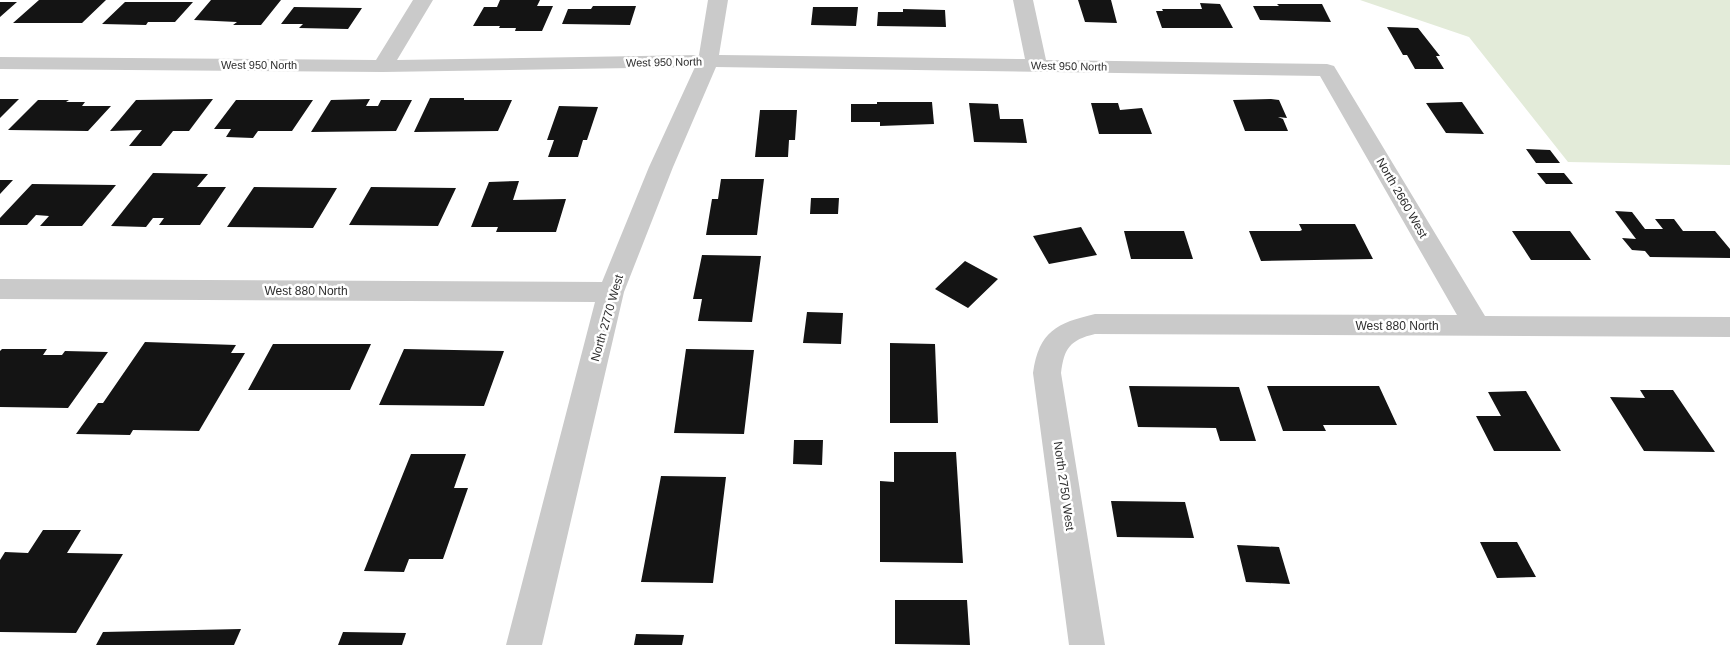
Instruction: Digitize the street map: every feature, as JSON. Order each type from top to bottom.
[{"type":"street","points":[[383,66],[422,0]]},
{"type":"street","name":"North 2770 West","points":[[524,645],[612,292],[661,167],[708,61],[718,0]]},
{"type":"street","points":[[1023,0],[1037,66]]},
{"type":"street","name":"West 950 North","points":[[0,63],[383,66],[708,61],[1327,70]]},
{"type":"street","name":"North 2660 West","points":[[1327,70],[1478,326]]},
{"type":"street","name":"West 880 North","points":[[0,289],[612,292]]},
{"type":"street","name":"West 880 North","points":[[1066,334],[1074,329],[1095,324],[1730,327]]},
{"type":"street","name":"North 2750 West","points":[[1066,334],[1058,340],[1049,354],[1047,373],[1087,645]]},
{"type":"green space","points":[[1360,0],[1730,0],[1730,165],[1568,162],[1469,37]]},
{"type":"building","points":[[39,0],[106,0],[82,23],[13,23]]},
{"type":"building","points":[[211,0],[281,0],[261,25],[233,25],[237,22],[194,20]]},
{"type":"building","points":[[500,0],[540,0],[537,6],[553,6],[542,31],[515,31],[516,28],[499,28],[500,26],[473,26],[484,7],[497,7]]},
{"type":"building","points":[[1078,0],[1111,0],[1117,23],[1085,22]]},
{"type":"building","points":[[0,2],[17,2],[0,17]]},
{"type":"building","points":[[125,2],[193,2],[175,22],[148,22],[146,25],[102,24]]},
{"type":"building","points":[[1200,3],[1220,4],[1233,28],[1162,28],[1156,11],[1163,11],[1162,9],[1202,9]]},
{"type":"building","points":[[1277,4],[1322,4],[1331,22],[1260,20],[1253,6],[1279,6]]},
{"type":"building","points":[[593,6],[636,6],[630,25],[562,24],[568,9],[591,9]]},
{"type":"building","points":[[294,7],[362,8],[348,29],[299,28],[303,24],[281,24]]},
{"type":"building","points":[[813,7],[858,7],[856,26],[811,25]]},
{"type":"building","points":[[903,9],[945,10],[946,27],[877,26],[878,12],[903,12]]},
{"type":"building","points":[[1387,27],[1418,28],[1440,56],[1436,56],[1444,69],[1415,69],[1407,55],[1403,55]]},
{"type":"building","points":[[430,98],[512,100],[498,131],[414,132]]},
{"type":"building","points":[[0,99],[19,99],[0,118]]},
{"type":"building","points":[[213,99],[189,131],[173,131],[161,146],[129,146],[142,130],[110,131],[136,100]]},
{"type":"building","points":[[370,99],[366,106],[378,106],[381,100],[412,100],[396,131],[311,132],[331,100]]},
{"type":"building","points":[[38,100],[69,100],[66,102],[85,102],[82,106],[111,106],[88,131],[8,130]]},
{"type":"building","points":[[236,100],[313,100],[292,131],[258,131],[253,138],[226,137],[231,129],[214,129]]},
{"type":"building","points":[[1233,100],[1279,100],[1287,118],[1278,117],[1283,119],[1288,131],[1245,131]]},
{"type":"building","points":[[877,102],[932,102],[934,124],[880,126],[880,122],[851,122],[851,104],[877,104]]},
{"type":"building","points":[[1462,102],[1484,134],[1446,133],[1426,103]]},
{"type":"building","points":[[969,103],[998,104],[1000,119],[1023,119],[1027,143],[974,142]]},
{"type":"building","points":[[1091,103],[1118,103],[1120,110],[1142,108],[1152,134],[1099,134]]},
{"type":"building","points":[[559,106],[598,107],[587,140],[583,140],[578,157],[548,157],[554,140],[547,140]]},
{"type":"building","points":[[760,110],[797,110],[795,140],[789,140],[788,157],[755,157]]},
{"type":"building","points":[[1526,149],[1550,150],[1560,163],[1536,163]]},
{"type":"building","points":[[153,173],[208,174],[197,187],[226,187],[200,225],[159,225],[164,218],[153,218],[146,227],[111,226]]},
{"type":"building","points":[[1537,173],[1564,173],[1573,184],[1546,184]]},
{"type":"building","points":[[721,179],[764,179],[757,235],[706,235],[712,199],[718,199]]},
{"type":"building","points":[[0,180],[13,180],[0,194]]},
{"type":"building","points":[[519,181],[513,200],[566,199],[556,232],[496,232],[498,227],[471,227],[489,182]]},
{"type":"building","points":[[32,184],[116,185],[82,226],[40,226],[49,216],[36,215],[27,225],[0,225],[0,218]]},
{"type":"building","points":[[254,187],[337,188],[313,228],[227,227]]},
{"type":"building","points":[[371,187],[456,188],[438,226],[349,225]]},
{"type":"building","points":[[811,198],[839,198],[838,214],[810,214]]},
{"type":"building","points":[[1615,211],[1632,212],[1645,229],[1663,229],[1655,219],[1674,219],[1683,231],[1715,231],[1730,249],[1730,258],[1650,257],[1645,251],[1632,250],[1622,238],[1636,239]]},
{"type":"building","points":[[1299,224],[1355,224],[1373,259],[1261,261],[1249,231],[1300,231],[1302,230]]},
{"type":"building","points":[[1081,227],[1097,255],[1049,264],[1033,236]]},
{"type":"building","points":[[1124,231],[1184,231],[1193,259],[1131,259]]},
{"type":"building","points":[[1512,231],[1570,231],[1591,260],[1531,260]]},
{"type":"building","points":[[702,255],[761,256],[752,322],[698,321],[702,299],[693,299]]},
{"type":"building","points":[[965,261],[998,279],[968,308],[935,289]]},
{"type":"building","points":[[807,312],[843,313],[841,344],[803,343]]},
{"type":"building","points":[[145,342],[236,345],[231,353],[245,353],[199,431],[133,430],[130,435],[76,434],[98,403],[103,403]]},
{"type":"building","points":[[890,343],[935,344],[938,423],[890,423]]},
{"type":"building","points":[[273,344],[371,344],[350,390],[248,390]]},
{"type":"building","points":[[2,349],[47,349],[43,355],[62,355],[65,351],[108,352],[68,408],[0,407],[0,351]]},
{"type":"building","points":[[404,349],[504,351],[484,406],[379,405]]},
{"type":"building","points":[[686,349],[754,350],[744,434],[674,433]]},
{"type":"building","points":[[1129,386],[1239,387],[1256,441],[1220,441],[1216,428],[1138,427]]},
{"type":"building","points":[[1267,386],[1379,386],[1397,425],[1323,425],[1326,431],[1283,431]]},
{"type":"building","points":[[1640,390],[1673,390],[1715,452],[1644,451],[1610,397],[1645,398]]},
{"type":"building","points":[[1526,391],[1561,451],[1494,451],[1476,416],[1501,416],[1488,392]]},
{"type":"building","points":[[794,440],[823,440],[822,465],[793,464]]},
{"type":"building","points":[[894,452],[956,452],[963,563],[880,562],[880,481],[894,482]]},
{"type":"building","points":[[411,454],[466,454],[454,488],[468,488],[443,559],[409,559],[404,572],[364,571]]},
{"type":"building","points":[[661,476],[726,477],[713,583],[641,582]]},
{"type":"building","points":[[1111,501],[1185,502],[1194,538],[1117,537]]},
{"type":"building","points":[[43,530],[81,530],[67,553],[123,554],[76,633],[0,632],[0,560],[5,552],[28,553]]},
{"type":"building","points":[[1480,542],[1517,542],[1536,577],[1497,578]]},
{"type":"building","points":[[1237,545],[1279,547],[1290,584],[1246,582]]},
{"type":"building","points":[[895,600],[967,600],[970,645],[895,644]]},
{"type":"building","points":[[241,629],[234,645],[96,645],[103,632]]},
{"type":"building","points":[[343,632],[406,633],[402,645],[338,645]]},
{"type":"building","points":[[636,634],[684,635],[682,645],[634,645]]}]
